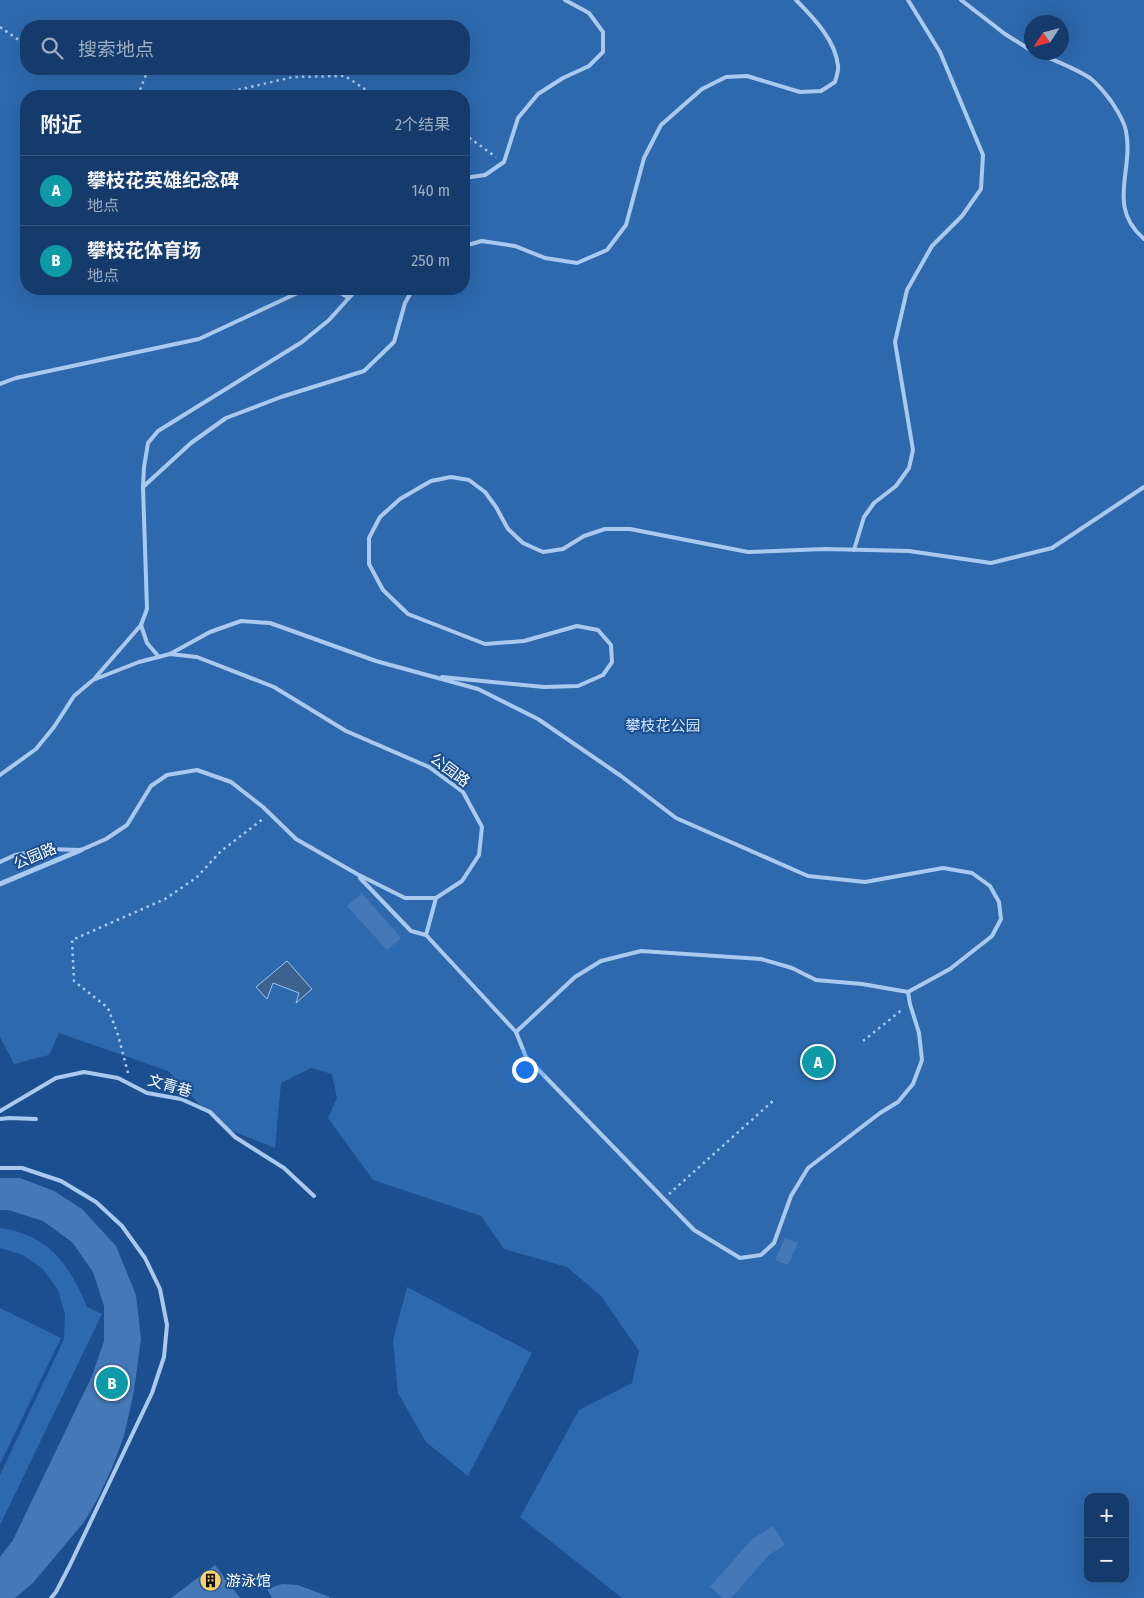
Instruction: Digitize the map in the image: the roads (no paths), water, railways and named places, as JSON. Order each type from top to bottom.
[{"type":"street","name":"公园路","points":[[0,884],[81,850]]},
{"type":"lane","points":[[470,177],[485,175],[504,162],[518,118],[538,94],[563,78],[589,66],[603,52],[603,32],[589,13],[565,0]]},
{"type":"lane","points":[[470,244],[482,241],[515,246],[546,258],[577,263],[607,250],[626,225],[644,158],[661,126],[702,89],[726,77],[747,76],[800,92],[821,91],[835,82],[839,68],[834,50],[816,20],[796,0]]},
{"type":"lane","points":[[854,550],[864,517],[874,503],[896,486],[909,468],[913,450],[895,342],[907,290],[932,246],[962,216],[981,189],[983,155],[940,52],[908,0]]},
{"type":"lane","points":[[961,0],[1005,34],[1024,46]]},
{"type":"lane","points":[[1053,60],[1091,79],[1118,110],[1126,130],[1127,150],[1123,196],[1126,216],[1144,239]]},
{"type":"lane","points":[[0,384],[16,378],[199,339],[293,295]]},
{"type":"lane","points":[[344,295],[349,298]]},
{"type":"lane","points":[[93,680],[142,625],[147,609],[143,487],[148,443],[158,430],[302,342],[329,320],[352,295]]},
{"type":"lane","points":[[143,487],[191,443],[226,418],[281,397],[364,371],[394,342],[405,303],[410,295]]},
{"type":"lane","points":[[429,676],[544,687],[578,686],[603,675],[612,662],[611,645],[598,630],[577,626],[524,641],[485,644],[408,614],[383,590],[369,564],[369,538],[380,516],[400,498],[430,481],[451,477],[469,480],[485,492],[508,529],[524,543],[543,552],[563,549],[584,536],[605,529],[630,529],[748,552],[909,551],[991,563],[1052,548],[1144,487]]},
{"type":"lane","points":[[170,654],[210,632],[241,621],[270,623],[376,661],[478,689],[538,719],[621,776],[676,818],[808,876],[866,882],[943,868],[972,873],[990,886],[999,902],[1001,920],[992,936],[950,969],[908,992],[862,984],[816,980],[792,968],[761,959],[641,951],[602,961],[575,977],[516,1032]]},
{"type":"lane","points":[[142,625],[147,643],[159,657]]},
{"type":"lane","name":"公园路","points":[[0,775],[36,749],[54,727],[74,696],[93,680],[139,662],[170,654],[197,657],[274,687],[346,731],[429,767],[463,792],[482,827],[479,855],[462,881],[436,898],[405,898],[357,874],[296,839],[270,814],[231,782],[197,770],[168,775],[151,786],[127,826],[106,840],[81,850],[46,849],[15,855],[0,862]]},
{"type":"lane","points":[[357,874],[411,930],[426,934],[516,1032],[526,1057],[694,1230],[740,1258],[761,1255],[774,1243],[790,1196],[808,1168],[880,1113],[898,1102],[913,1084],[922,1060],[918,1033],[908,992]]},
{"type":"lane","points":[[426,934],[436,898]]},
{"type":"lane","name":"文青巷","points":[[0,1111],[56,1078],[84,1072],[118,1078],[147,1093],[181,1099],[210,1112],[235,1137],[284,1168],[314,1196]]},
{"type":"lane","points":[[0,1119],[36,1119]]},
{"type":"lane","points":[[0,1168],[22,1168],[61,1181],[96,1202],[122,1226],[145,1258],[160,1289],[167,1325],[164,1357],[152,1393],[70,1565],[51,1598]]},
{"type":"place","name":"攀枝花英雄纪念碑","points":[[818,1062]]},
{"type":"place","name":"攀枝花体育场","points":[[112,1383]]},
{"type":"place","name":"游泳馆","points":[[210,1581]]},
{"type":"park label","name":"攀枝花公园","points":[[663,726]]}]
